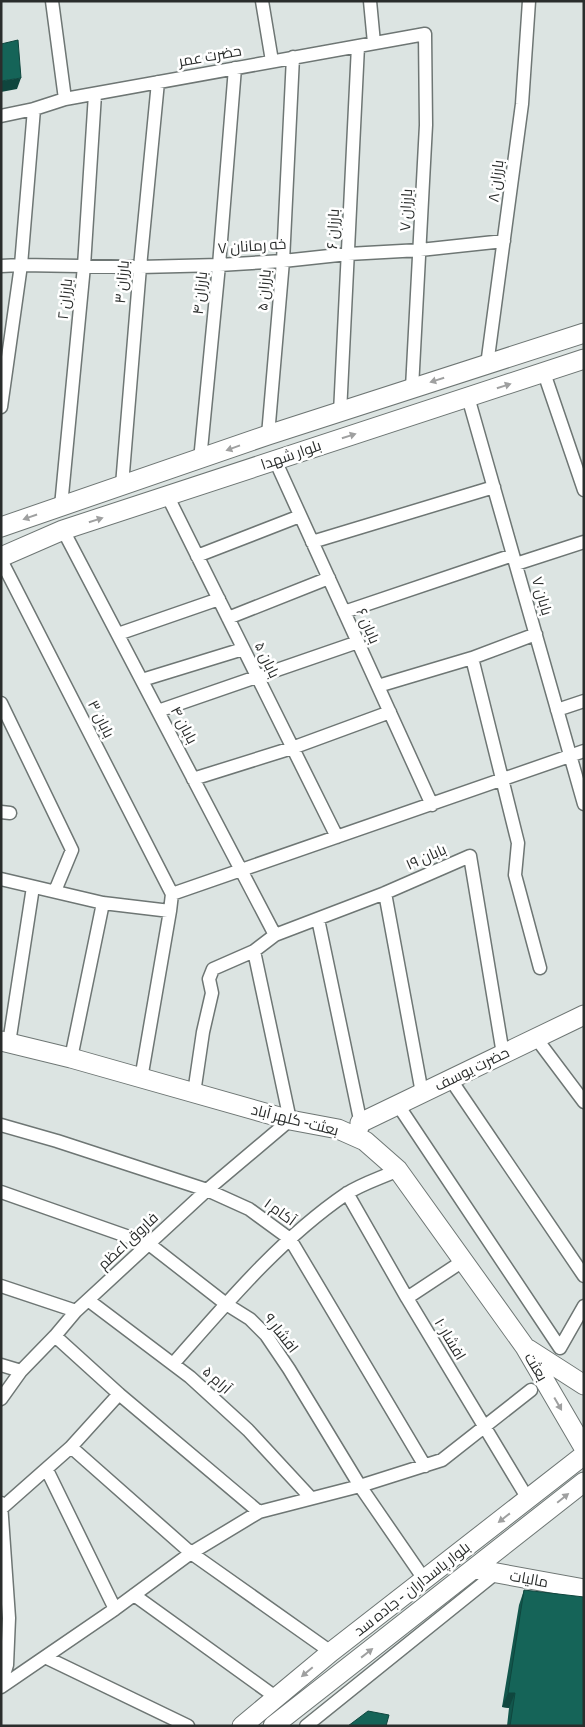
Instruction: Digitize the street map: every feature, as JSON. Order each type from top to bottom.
[{"type":"main road","name":"بلوار شهدا","points":[[1,527],[412,388],[584,333]]},
{"type":"main road","name":"بلوار شهدا","points":[[1,558],[64,530],[584,359]]},
{"type":"main road","name":"حضرت یوسف","points":[[360,1123],[584,1015]]},
{"type":"main road","name":"بعثت- کلهر آباد","points":[[5,1042],[71,1058],[290,1120],[338,1129],[365,1142],[398,1170],[524,1346]]},
{"type":"main road","name":"بعثت","points":[[524,1346],[584,1385]]},
{"type":"main road","name":"بعثت","points":[[524,1346],[584,1448]]},
{"type":"main road","name":"بلوار پاسداران - جاده سد","points":[[242,1726],[331,1652],[584,1455]]},
{"type":"main road","name":"بلوار پاسداران - جاده سد","points":[[273,1726],[584,1482]]},
{"type":"main road","name":"مالیات","points":[[474,1569],[584,1589]]},
{"type":"street","points":[[52,1],[66,99]]},
{"type":"street","points":[[262,1],[272,61]]},
{"type":"street","points":[[370,1],[374,43]]},
{"type":"street","name":"بارزان ۸","points":[[487,365],[522,104],[529,1]]},
{"type":"street","name":"حضرت عمر","points":[[1,116],[34,109],[66,99],[425,34]]},
{"type":"street","name":"بارزان ۷","points":[[412,388],[426,125],[425,34]]},
{"type":"street","name":"بارزان ۶","points":[[340,413],[358,46]]},
{"type":"street","name":"بارزان ۵","points":[[268,436],[283,261],[293,57]]},
{"type":"street","name":"بارزان ۴","points":[[200,460],[219,265],[235,68]]},
{"type":"street","name":"بارزان ۳","points":[[122,485],[158,82]]},
{"type":"street","name":"بارزان ۲","points":[[61,506],[84,266],[95,94]]},
{"type":"street","points":[[1,407],[21,265],[34,109]]},
{"type":"street","name":"خه رمانان ۷","points":[[1,266],[140,267],[219,265],[420,250],[504,241]]},
{"type":"street","points":[[544,373],[584,490]]},
{"type":"street","name":"بابان ۷","points":[[468,397],[584,804]]},
{"type":"street","name":"بابان ۶","points":[[275,460],[432,805]]},
{"type":"street","points":[[312,542],[494,487]]},
{"type":"street","name":"بابان ۵","points":[[168,497],[337,837]]},
{"type":"street","points":[[197,556],[300,516]]},
{"type":"street","name":"بابان ۴","points":[[64,530],[275,935]]},
{"type":"street","points":[[344,612],[514,560],[584,542]]},
{"type":"street","name":"بابان ۳","points":[[1,558],[172,894]]},
{"type":"street","points":[[228,618],[329,578]]},
{"type":"street","points":[[118,634],[218,599]]},
{"type":"street","points":[[378,686],[472,658],[536,634]]},
{"type":"street","points":[[158,711],[358,642]]},
{"type":"street","points":[[142,680],[243,649]]},
{"type":"street","points":[[472,658],[501,781],[518,843],[515,875],[540,968]]},
{"type":"street","points":[[557,710],[584,701]]},
{"type":"street","points":[[1,703],[72,850],[55,891]]},
{"type":"street","points":[[193,779],[292,748],[390,712]]},
{"type":"street","points":[[141,1079],[172,894],[584,751]]},
{"type":"street","name":"بابان ۱۹","points":[[194,1093],[203,1032],[212,993],[209,980],[213,969],[254,951],[275,935],[385,893],[470,856],[503,1054]]},
{"type":"street","points":[[1,879],[103,903],[170,911]]},
{"type":"street","points":[[5,1042],[33,887]]},
{"type":"street","points":[[385,893],[422,1093]]},
{"type":"street","points":[[71,1058],[103,903]]},
{"type":"street","points":[[318,919],[365,1142]]},
{"type":"street","points":[[254,951],[290,1120]]},
{"type":"street","points":[[536,1038],[584,1102]]},
{"type":"street","points":[[451,1080],[584,1276]]},
{"type":"street","points":[[398,1105],[560,1348],[584,1306]]},
{"type":"street","name":"فاروق اعظم","points":[[1,1399],[21,1371],[76,1311],[207,1190],[290,1120]]},
{"type":"street","name":"آکام ۱","points":[[1,1125],[57,1141],[207,1190],[248,1209],[290,1239],[425,1466]]},
{"type":"street","points":[[173,1364],[226,1304],[290,1239],[347,1193],[398,1170]]},
{"type":"street","name":"افشار ۹","points":[[1,1192],[149,1244],[226,1304],[250,1320],[266,1335],[289,1369],[360,1486],[424,1580]]},
{"type":"street","name":"افشار ۱۰","points":[[347,1193],[407,1298],[528,1499]]},
{"type":"street","points":[[407,1298],[463,1261]]},
{"type":"street","points":[[1,1286],[76,1311]]},
{"type":"street","name":"آرام ۵","points":[[88,1300],[173,1364],[248,1430],[311,1498]]},
{"type":"street","points":[[55,1336],[119,1394],[259,1512]]},
{"type":"street","points":[[1,1365],[21,1371]]},
{"type":"street","points":[[1,1685],[115,1609],[191,1553],[259,1512],[360,1486],[442,1460],[531,1390]]},
{"type":"street","points":[[1,1685],[4,1665],[5,1618],[2,1505],[47,1470],[72,1447],[119,1394]]},
{"type":"street","points":[[72,1447],[191,1553],[331,1652]]},
{"type":"street","points":[[47,1470],[115,1609]]},
{"type":"street","points":[[306,1726],[496,1573]]},
{"type":"street","points":[[134,1595],[277,1698]]},
{"type":"street","points":[[45,1657],[188,1726]]},
{"type":"building","points":[[18,40],[21,78],[1,81],[1,44]]},
{"type":"building","points":[[524,1590],[584,1597],[584,1726],[510,1726],[515,1693],[508,1693]]},
{"type":"building","points":[[368,1711],[389,1715],[386,1726],[348,1726]]}]
